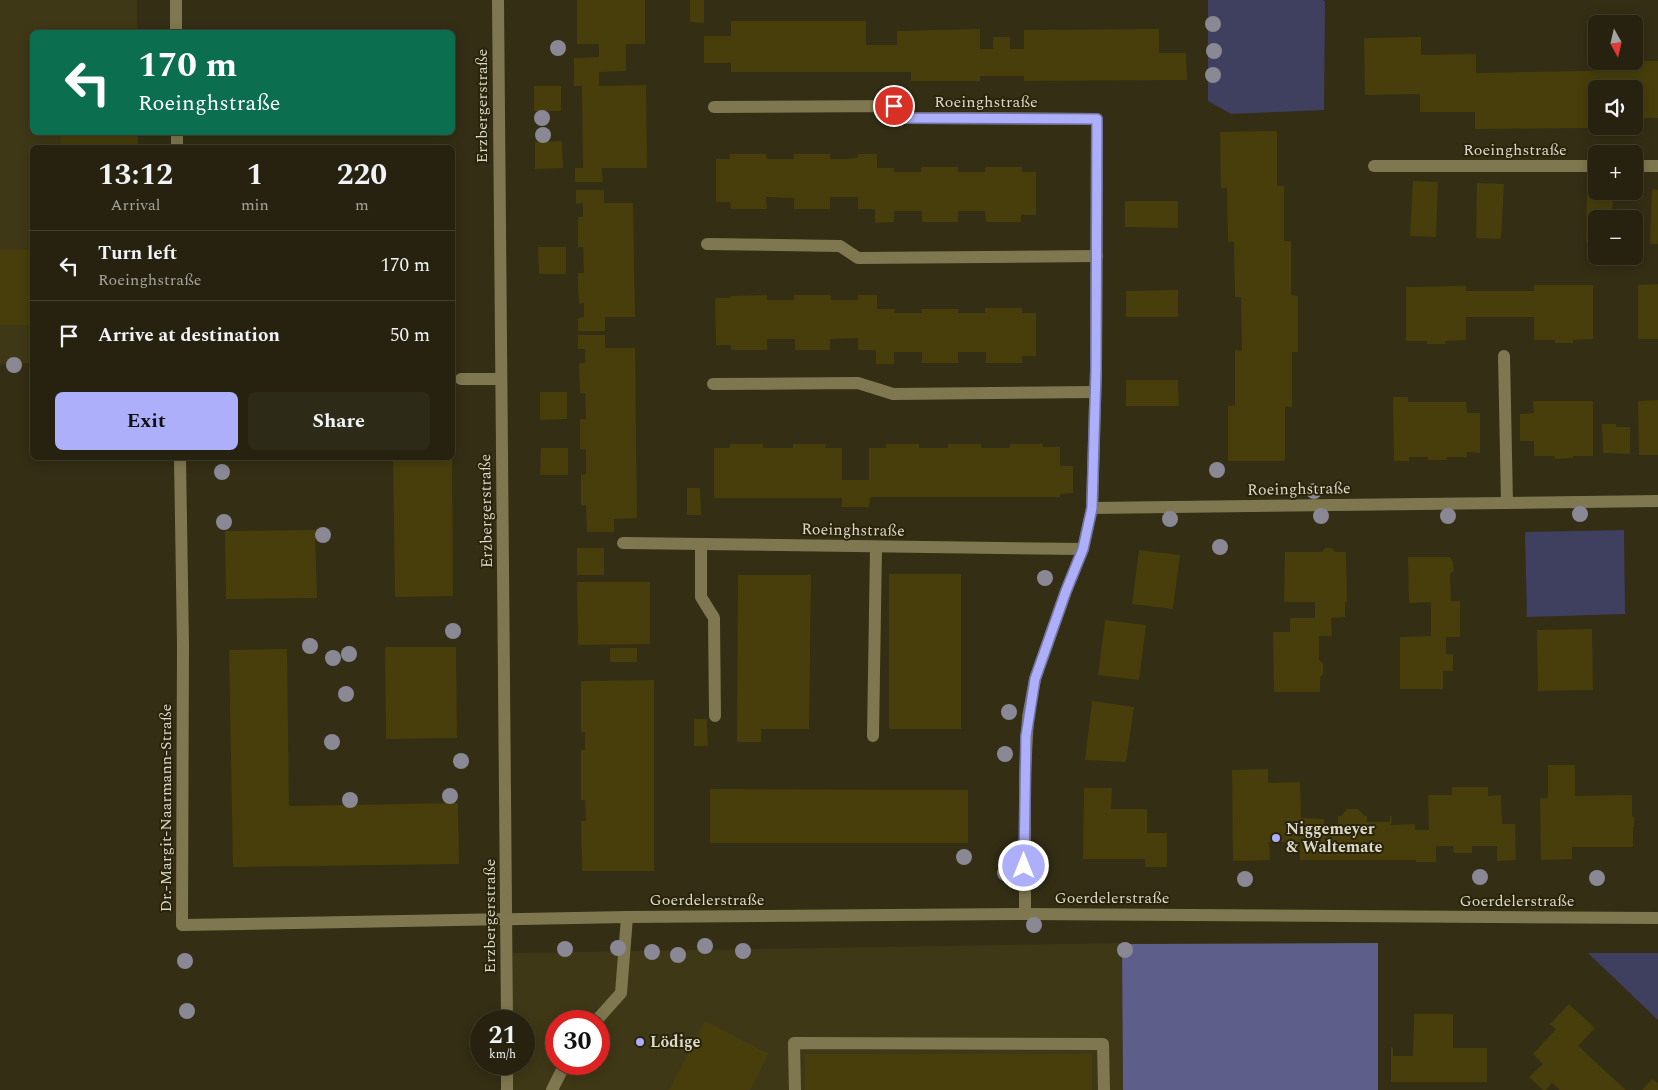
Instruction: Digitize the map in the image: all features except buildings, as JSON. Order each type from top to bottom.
[{"type":"street","points":[[176,0],[176,30]]},
{"type":"street","name":"Erzbergerstraße","points":[[498,0],[507,1010]]},
{"type":"street","name":"Roeinghstraße","points":[[714,106],[894,106],[907,118],[1097,119],[1098,256],[1092,508],[1083,549],[1035,679],[1028,717],[1025,774],[1025,914]]},
{"type":"street","name":"Roeinghstraße","points":[[1374,166],[1588,166]]},
{"type":"street","points":[[1643,166],[1658,166]]},
{"type":"street","points":[[707,244],[840,246],[858,258],[1098,256]]},
{"type":"street","points":[[1504,356],[1507,502]]},
{"type":"street","points":[[461,379],[501,380]]},
{"type":"street","points":[[713,384],[858,383],[894,394],[1095,392]]},
{"type":"street","name":"Dr.-Margit-Naarmann-Straße","points":[[180,460],[183,645],[182,924],[505,919]]},
{"type":"street","name":"Roeinghstraße","points":[[1092,508],[1658,501]]},
{"type":"street","name":"Roeinghstraße","points":[[622,544],[1083,549]]},
{"type":"street","points":[[701,544],[701,597],[714,618],[715,716]]},
{"type":"street","points":[[873,736],[876,547]]},
{"type":"street","name":"Goerdelerstraße","points":[[505,919],[1025,914],[1658,918]]},
{"type":"street","points":[[606,1010],[621,993],[627,917]]},
{"type":"street","points":[[795,1090],[794,1043],[842,1042],[1103,1044],[1104,1090]]},
{"type":"street","points":[[507,1075],[507,1090]]},
{"type":"street","points":[[552,1090],[560,1075]]},
{"type":"shaded area","points":[[0,0],[137,0],[137,30],[30,30],[30,135],[138,135],[138,145],[30,145],[30,363],[0,364]]},
{"type":"shaded area","points":[[1208,0],[1323,0],[1325,2],[1324,110],[1231,114],[1208,101]]},
{"type":"shaded area","points":[[1624,530],[1625,614],[1527,617],[1525,532]]},
{"type":"shaded area","name":"Lödige","points":[[1122,943],[1123,1090],[511,1090],[512,1075],[535,1075],[535,1010],[512,1010],[513,953]]},
{"type":"shaded area","points":[[1378,943],[1378,1090],[1123,1090],[1122,944]]},
{"type":"shaded area","points":[[1588,953],[1658,953],[1658,1020],[1657,1019]]},
{"type":"place","name":"Niggemeyer & Waltemate","points":[[1276,838]]},
{"type":"place","name":"Lödige","points":[[640,1042]]},
{"type":"route","points":[[894,106],[907,118],[1097,119],[1098,239],[1092,508],[1083,549],[1035,679],[1026,736],[1024,866]]}]
